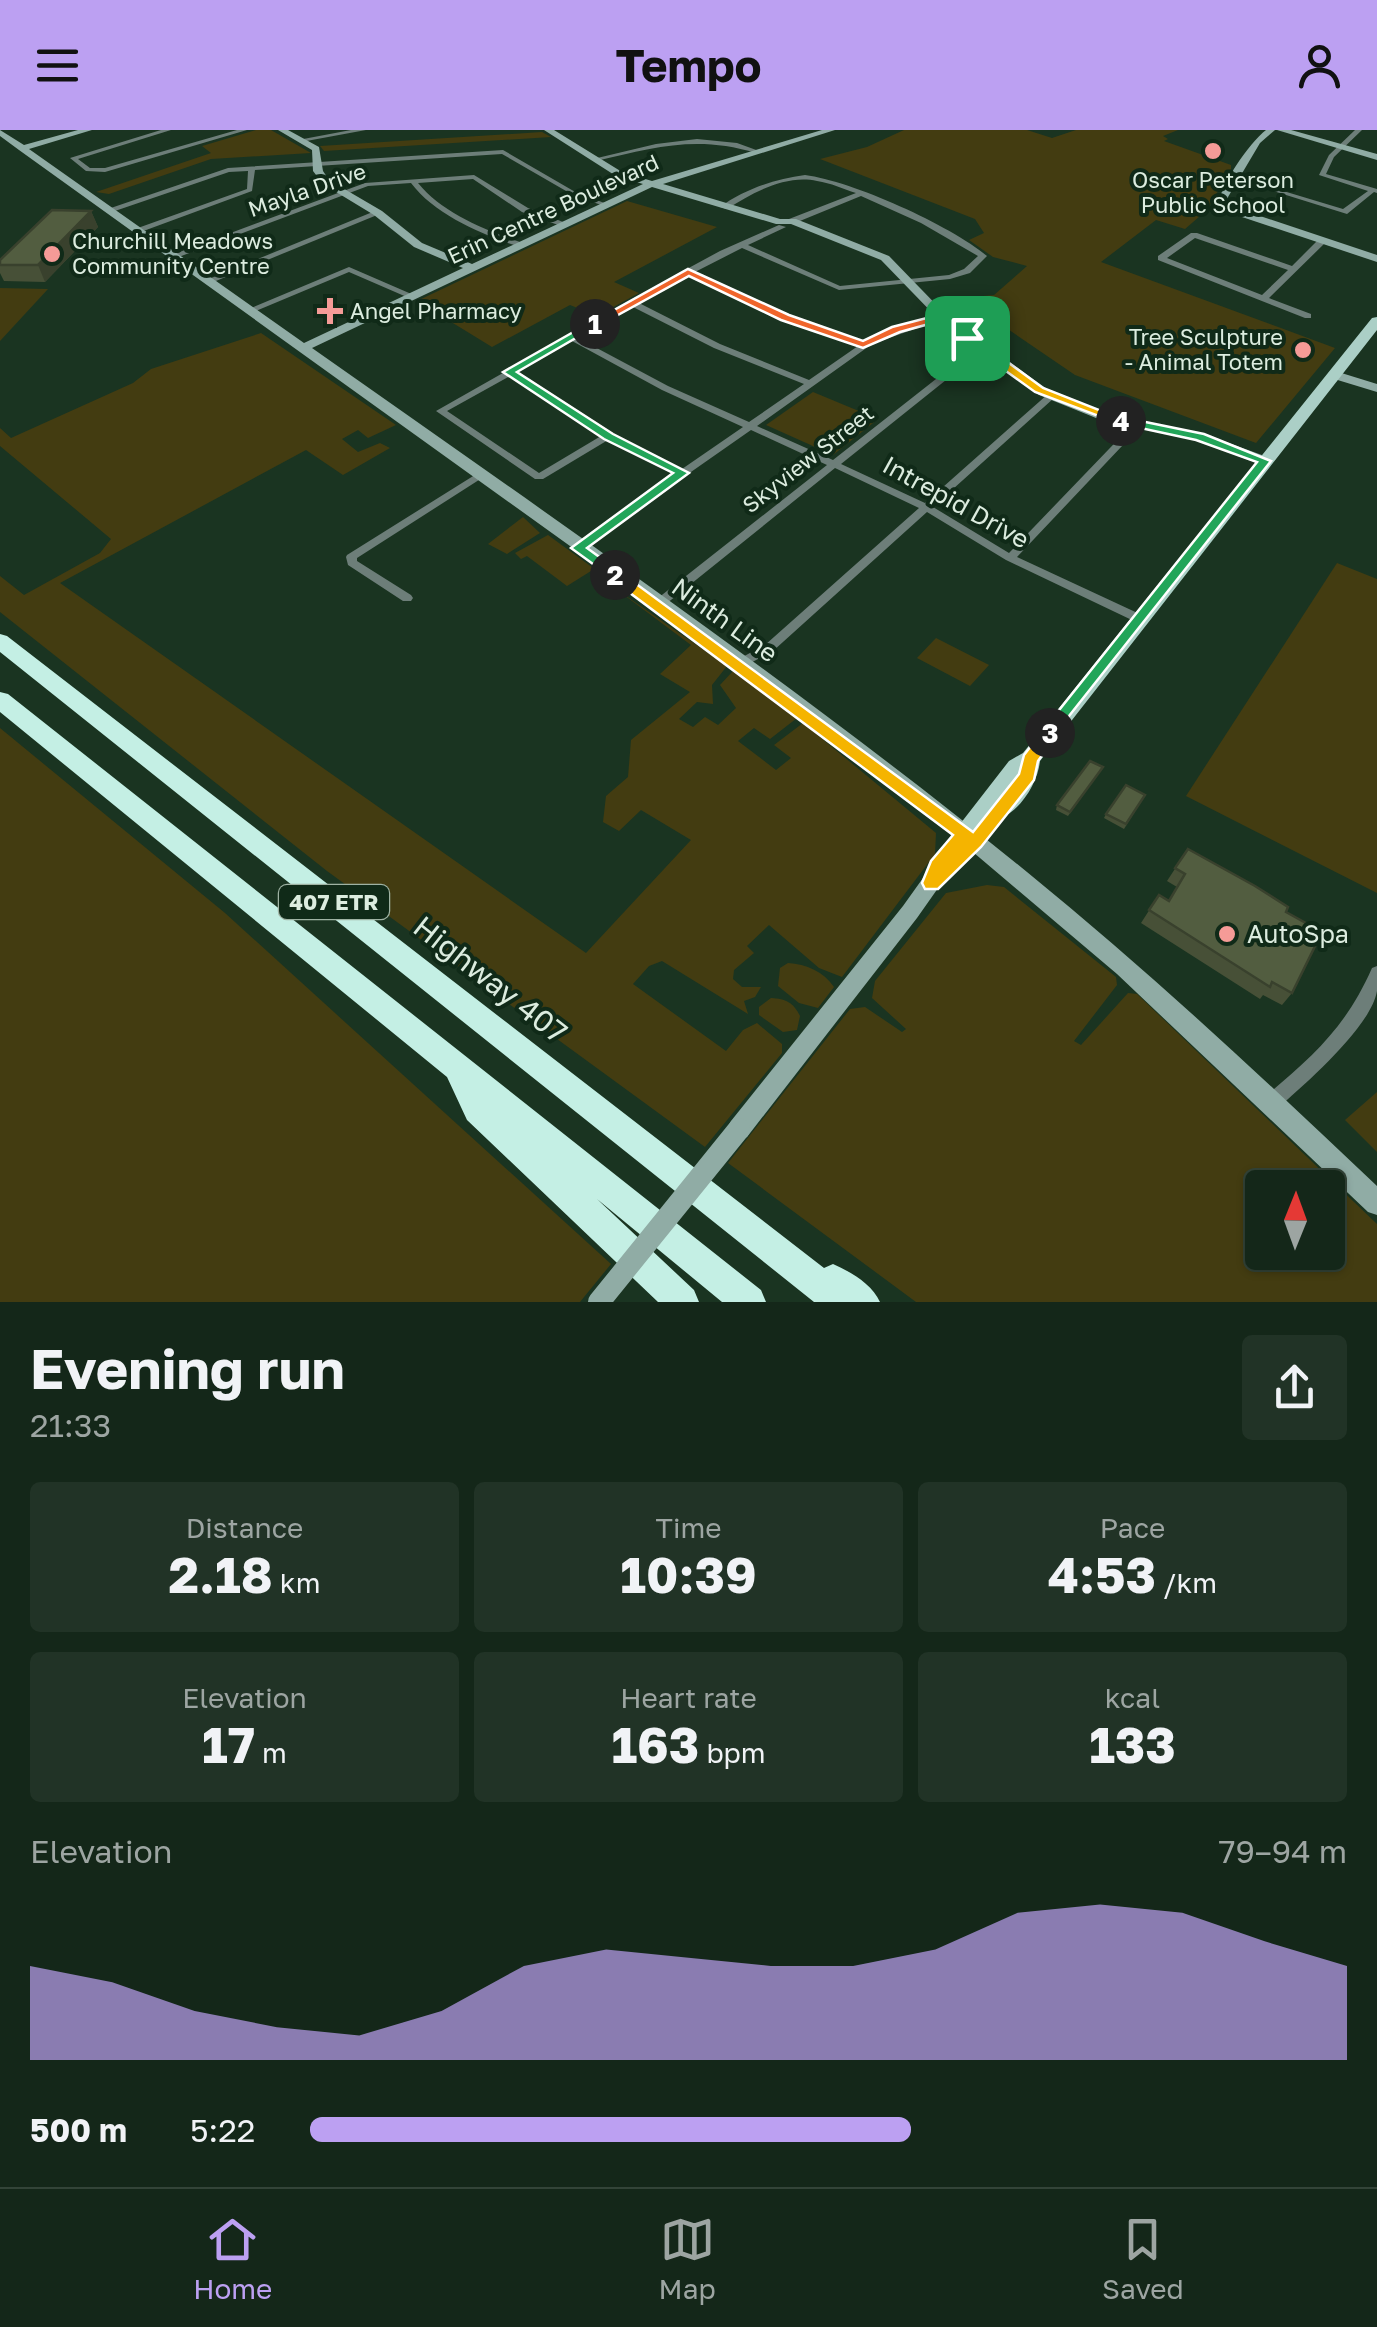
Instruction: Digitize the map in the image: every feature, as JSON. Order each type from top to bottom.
[{"type":"highway","name":"Highway 407","points":[[0,642],[841,1302]]},
{"type":"highway","name":"407 ETR","points":[[0,700],[454,1069],[749,1302]]},
{"type":"highway","points":[[454,1069],[478,1109],[682,1302]]},
{"type":"highway","points":[[667,1164],[864,1302]]},
{"type":"main road","points":[[970,838],[1016,767],[1030,759],[1377,322]]},
{"type":"street","points":[[22,148],[88,130]]},
{"type":"street","points":[[168,130],[73,158],[88,170],[105,170],[244,130]]},
{"type":"street","points":[[206,130],[219,137]]},
{"type":"street","points":[[282,130],[316,149],[321,178],[378,212],[418,245],[471,268]]},
{"type":"street","points":[[301,140],[362,130]]},
{"type":"street","points":[[548,130],[596,160],[649,184],[868,248],[910,281],[942,318],[1051,396],[1137,424],[1199,437],[1265,461]]},
{"type":"street","name":"Erin Centre Boulevard","points":[[302,348],[649,184],[830,130]]},
{"type":"street","points":[[1271,130],[1257,141],[1222,207],[1377,259]]},
{"type":"street","points":[[1280,130],[1377,157]]},
{"type":"street","points":[[1359,130],[1340,147],[1322,174],[1375,190]]},
{"type":"street","name":"Ninth Line","points":[[0,132],[739,664],[970,838],[1129,970],[1377,1204]]},
{"type":"street","points":[[596,160],[666,144],[722,138],[756,151]]},
{"type":"street","points":[[108,210],[209,174],[503,152],[576,194],[606,205]]},
{"type":"street","points":[[138,231],[250,190],[252,169]]},
{"type":"street","name":"Mayla Drive","points":[[173,256],[366,184],[474,177],[525,210],[564,224]]},
{"type":"street","points":[[724,207],[747,194],[814,177],[949,232],[983,256],[958,275],[838,288],[742,245]]},
{"type":"street","points":[[1234,178],[1344,212],[1375,190]]},
{"type":"street","points":[[413,181],[420,191],[470,225],[520,245]]},
{"type":"street","points":[[608,436],[539,477],[444,416],[446,407],[688,272],[858,195]]},
{"type":"street","points":[[208,281],[378,212]]},
{"type":"street","points":[[1292,269],[1194,235],[1161,258],[1308,316]]},
{"type":"street","points":[[1262,299],[1322,241]]},
{"type":"street","points":[[248,311],[349,269],[412,296]]},
{"type":"street","points":[[688,272],[785,318],[863,345]]},
{"type":"street","points":[[632,303],[717,346],[809,383]]},
{"type":"street","points":[[578,548],[863,345],[896,329],[942,318]]},
{"type":"street","name":"Intrepid Drive","points":[[571,338],[666,388],[927,507],[1010,558],[1140,619]]},
{"type":"street","name":"Skyview Street","points":[[657,605],[953,370],[990,356]]},
{"type":"street","points":[[508,372],[608,436],[682,473]]},
{"type":"street","points":[[1335,374],[1377,388]]},
{"type":"street","points":[[739,664],[769,648],[1051,396]]},
{"type":"street","points":[[1010,558],[1137,424]]},
{"type":"street","points":[[407,598],[352,563],[351,557],[478,476]]},
{"type":"street","points":[[599,1302],[970,838]]},
{"type":"street","points":[[1272,1102],[1328,1053],[1369,996],[1377,973]]},
{"type":"shaded area","points":[[256,130],[271,130],[311,153],[211,159],[109,194],[96,192],[211,153],[202,146]]},
{"type":"shaded area","points":[[904,130],[1027,130],[1052,138],[1076,130],[1178,130],[1163,136],[1168,139],[1164,141],[1231,165],[1231,169],[1207,210],[1185,229],[1156,220],[1101,262],[1335,348],[1256,443],[1075,375],[996,321],[966,325],[939,300],[994,295],[1027,266],[993,257],[969,240],[984,233],[975,219],[820,159],[867,147]]},
{"type":"shaded area","points":[[542,132],[551,137],[324,151],[320,146]]},
{"type":"shaded area","points":[[627,201],[717,227],[614,282],[639,293],[597,316],[570,305],[492,347],[417,301]]},
{"type":"shaded area","points":[[0,288],[48,289],[0,341]]},
{"type":"shaded area","points":[[261,333],[396,425],[368,438],[358,430],[342,439],[358,452],[380,443],[390,448],[343,475],[306,450],[60,583],[586,953],[691,840],[641,810],[619,831],[603,822],[606,796],[628,777],[631,740],[690,692],[660,674],[691,645],[616,589],[727,666],[712,685],[713,704],[697,702],[679,719],[693,727],[705,717],[718,725],[736,708],[720,685],[733,671],[797,718],[770,739],[754,728],[738,741],[776,770],[791,758],[774,745],[803,723],[936,833],[935,854],[842,977],[819,968],[769,925],[747,946],[754,953],[734,970],[733,979],[742,987],[761,987],[755,997],[744,1001],[748,1014],[662,961],[649,966],[633,984],[726,1051],[743,1030],[757,1023],[782,1044],[782,1053],[705,1147],[327,871],[0,612],[0,576],[24,595],[100,553],[111,539],[0,446],[0,428],[11,438],[133,383],[151,369]]},
{"type":"shaded area","points":[[813,392],[878,419],[833,455],[766,425]]},
{"type":"shaded area","points":[[523,517],[540,533],[507,554],[488,544]]},
{"type":"shaded area","points":[[548,535],[611,581],[610,585],[591,571],[567,586],[527,556],[521,559],[515,553]]},
{"type":"shaded area","points":[[1337,563],[1377,579],[1377,893],[1186,796]]},
{"type":"shaded area","points":[[936,638],[989,665],[970,686],[917,658]]},
{"type":"shaded area","points":[[0,728],[225,913],[611,1264],[580,1302],[0,1302]]},
{"type":"shaded area","points":[[987,885],[1004,887],[1116,977],[1117,985],[1074,1041],[1081,1045],[1128,993],[1137,994],[1321,1170],[1245,1170],[1245,1270],[1345,1270],[1345,1193],[1377,1224],[1377,1302],[916,1302],[728,1163],[850,1009],[865,1007],[902,1032],[906,1029],[872,998],[875,981],[946,893]]},
{"type":"shaded area","points":[[788,963],[814,970],[834,987],[818,1008],[799,1003],[778,986],[780,968]]},
{"type":"shaded area","points":[[771,998],[785,1000],[795,1007],[800,1016],[797,1030],[783,1032],[759,1015],[759,1007]]},
{"type":"shaded area","points":[[1377,1092],[1377,1152],[1345,1120]]},
{"type":"building","points":[[52,210],[91,211],[38,265],[0,265],[0,260]]},
{"type":"building","points":[[1090,761],[1103,767],[1070,812],[1057,805]]},
{"type":"building","points":[[1126,785],[1145,795],[1126,824],[1106,814]]},
{"type":"building","name":"AutoSpa","points":[[1188,849],[1255,886],[1288,907],[1286,912],[1322,932],[1292,993],[1272,982],[1270,987],[1149,910],[1159,895],[1169,901],[1185,874],[1175,868]]},
{"type":"place","name":"Oscar Peterson Public School","points":[[1213,151]]},
{"type":"place","name":"Churchill Meadows Community Centre","points":[[52,254]]},
{"type":"place","name":"Angel Pharmacy","points":[[330,311]]},
{"type":"place","name":"Tree Sculpture - Animal Totem","points":[[1303,350]]},
{"type":"place","name":"AutoSpa","points":[[1227,934]]},
{"type":"route","points":[[688,272],[785,318],[863,345],[896,329],[942,318],[967,338],[1016,376],[1067,403],[1123,421],[1199,437],[1265,461],[1030,759],[1028,776],[975,842],[948,872],[932,883],[938,867],[964,834],[578,548],[682,473],[608,436],[508,372],[688,272]]}]
